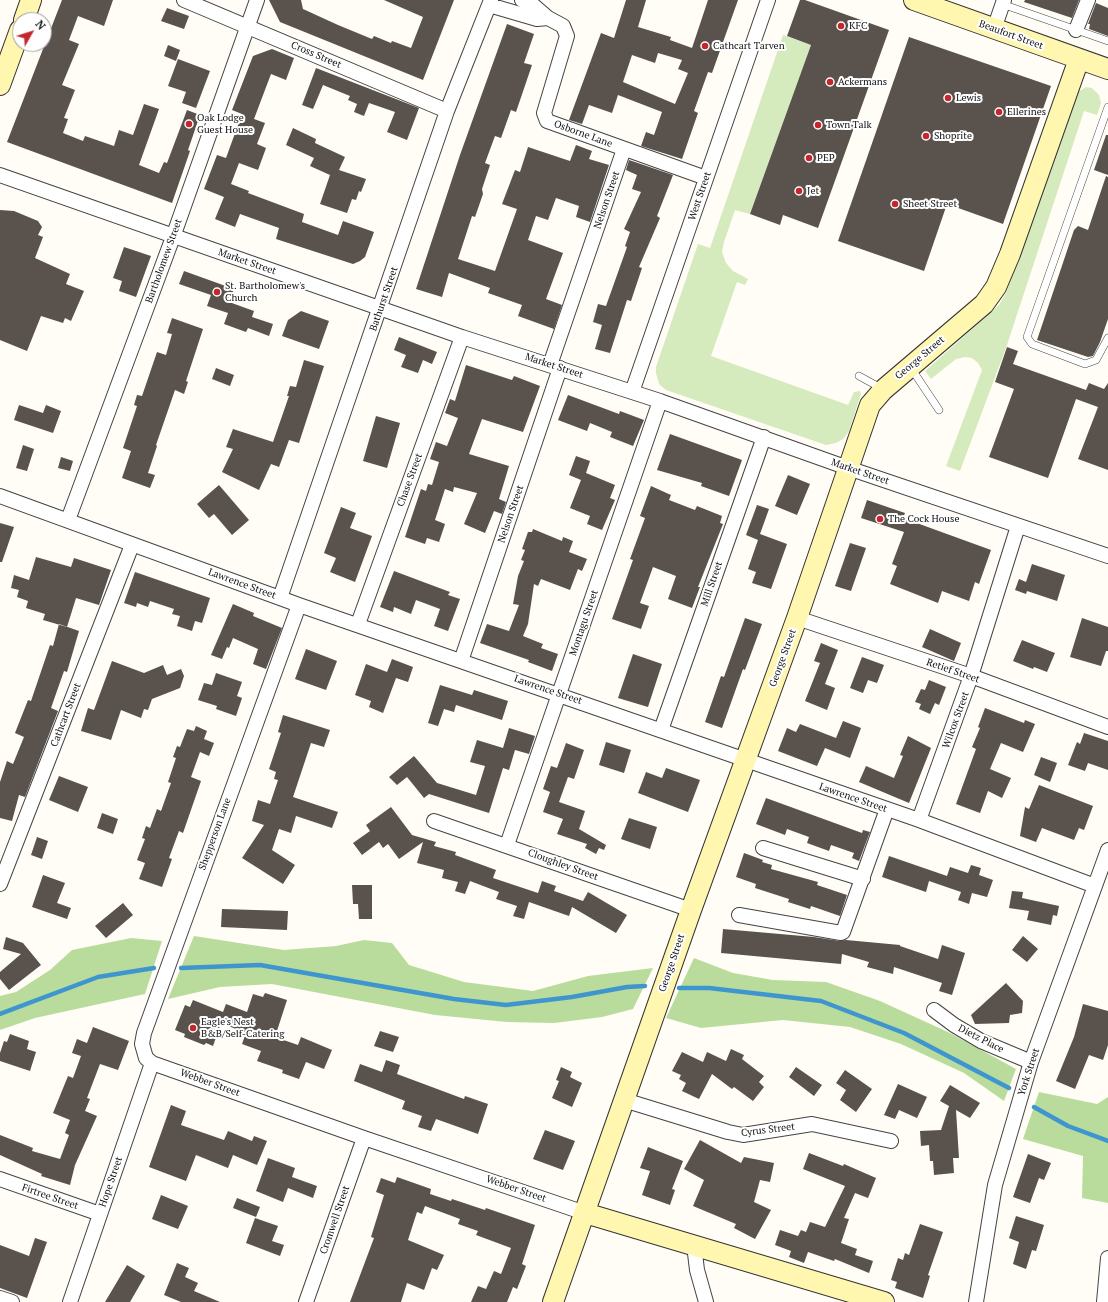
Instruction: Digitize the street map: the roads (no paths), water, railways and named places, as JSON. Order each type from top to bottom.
[{"type":"main road","points":[[27,12],[31,0]]},
{"type":"main road","name":"Beaufort Street","points":[[914,0],[1108,69]]},
{"type":"main road","points":[[0,85],[5,56],[12,44]]},
{"type":"main road","name":"George Street","points":[[553,1302],[691,910],[797,618],[870,405],[883,390],[910,366],[984,304],[996,287],[1010,254],[1079,59]]},
{"type":"main road","name":"Webber Street","points":[[585,1213],[884,1302]]},
{"type":"street","name":"Cross Street","points":[[184,0],[448,111]]},
{"type":"street","name":"Bartholomew Street","points":[[68,520],[173,236],[257,0]]},
{"type":"street","name":"Osborne Lane","points":[[522,0],[534,5],[548,18],[562,26],[568,36],[544,113],[547,121],[706,178]]},
{"type":"street","name":"West Street","points":[[632,392],[768,0]]},
{"type":"street","points":[[1076,30],[1088,0]]},
{"type":"street","points":[[994,29],[1003,2]]},
{"type":"street","points":[[490,3],[537,19],[548,18]]},
{"type":"street","name":"Bathurst Street","points":[[280,598],[448,111],[490,3]]},
{"type":"street","name":"Nelson Street","points":[[461,661],[624,149]]},
{"type":"street","name":"Market Street","points":[[0,175],[462,337],[632,392],[764,437],[848,468],[1108,556]]},
{"type":"street","name":"Chase Street","points":[[358,624],[462,337]]},
{"type":"street","name":"Montagu Street","points":[[507,845],[660,402]]},
{"type":"street","name":"Mill Street","points":[[661,730],[764,437]]},
{"type":"street","name":"Lawrence Street","points":[[0,496],[299,605],[560,694],[746,761],[919,820],[1095,886]]},
{"type":"street","name":"Wilcox Street","points":[[919,820],[971,676],[1018,526]]},
{"type":"street","name":"Cathcart Street","points":[[0,884],[132,545]]},
{"type":"street","name":"Shepperson Lane","points":[[152,1063],[146,1058],[143,1052],[142,1044],[144,1033],[299,605]]},
{"type":"street","name":"Retief Street","points":[[797,618],[971,676],[1108,727]]},
{"type":"street","points":[[739,915],[841,933],[845,930],[887,809]]},
{"type":"street","name":"Cloughley Street","points":[[434,820],[691,910]]},
{"type":"street","points":[[763,848],[863,879]]},
{"type":"street","name":"York Street","points":[[976,1302],[995,1186],[1031,1062],[1108,850]]},
{"type":"street","name":"Dietz Place","points":[[934,1010],[954,1025],[981,1041],[1031,1062]]},
{"type":"street","name":"Webber Street","points":[[152,1063],[364,1138],[585,1213]]},
{"type":"street","name":"Hope Street","points":[[70,1302],[152,1063]]},
{"type":"street","name":"Cyrus Street","points":[[624,1100],[728,1132],[743,1135],[812,1124],[892,1141]]},
{"type":"street","name":"Cromwell Street","points":[[306,1302],[364,1138]]},
{"type":"street","name":"Firtree Street","points":[[0,1179],[100,1214]]},
{"type":"street","points":[[694,1245],[698,1270],[706,1302]]},
{"type":"street","points":[[1104,1302],[1108,1258]]},
{"type":"street","points":[[0,1298],[12,1302]]},
{"type":"lane","points":[[1003,2],[1108,41]]},
{"type":"lane","points":[[1108,106],[1026,337],[1032,344],[1085,364],[1096,360],[1101,354],[1108,337]]},
{"type":"lane","points":[[910,366],[939,410]]},
{"type":"lane","points":[[859,376],[883,390]]},
{"type":"waterway","points":[[181,968],[260,965],[454,999],[506,1005],[572,997],[627,987],[645,986]]},
{"type":"waterway","points":[[0,1014],[98,977],[154,968]]},
{"type":"waterway","points":[[679,988],[709,988],[821,1001],[904,1033],[1009,1088]]},
{"type":"waterway","points":[[1034,1107],[1068,1126],[1108,1141]]},
{"type":"place","name":"KFC","points":[[841,26]]},
{"type":"place","name":"Cathcart Tarven","points":[[705,46]]},
{"type":"place","name":"Ackermans","points":[[830,82]]},
{"type":"place","name":"Lewis","points":[[948,98]]},
{"type":"place","name":"Ellerines","points":[[999,112]]},
{"type":"place","name":"Oak Lodge Guest House","points":[[189,124]]},
{"type":"place","name":"Town Talk","points":[[818,125]]},
{"type":"place","name":"Shoprite","points":[[926,136]]},
{"type":"place","name":"PEP","points":[[809,158]]},
{"type":"place","name":"Jet","points":[[799,191]]},
{"type":"place","name":"Sheet Street","points":[[895,204]]},
{"type":"place","name":"St. Bartholomew's Church","points":[[217,292]]},
{"type":"place","name":"The Cock House","points":[[880,519]]},
{"type":"place","name":"Eagle's Nest B&B/Self-Catering","points":[[193,1028]]}]
